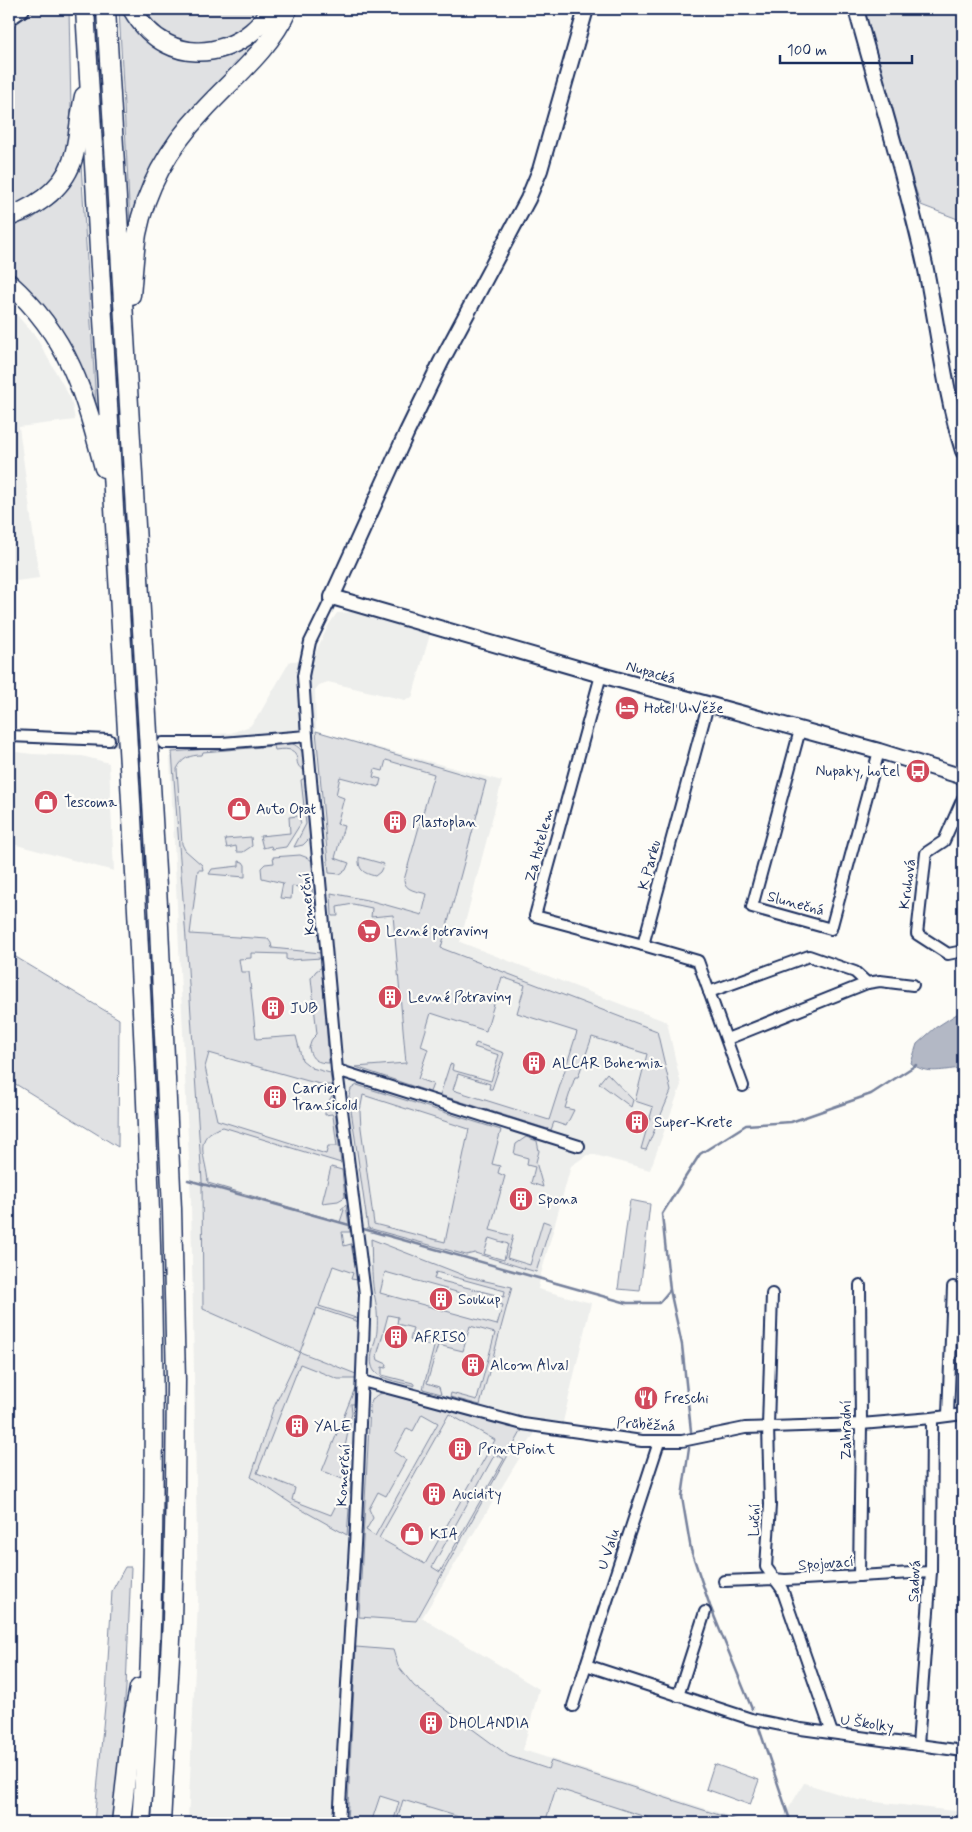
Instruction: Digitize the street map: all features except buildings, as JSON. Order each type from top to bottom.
[{"type":"highway","points":[[85,9],[142,986],[151,1201],[154,1387],[151,1628],[141,1823]]},
{"type":"highway","points":[[106,9],[162,982],[173,1244],[176,1380],[175,1486],[172,1622],[161,1823]]},
{"type":"highway","points":[[132,9],[142,25],[157,38],[175,48],[198,51],[215,50],[236,42],[261,24],[270,9]]},
{"type":"highway","points":[[126,356],[137,236],[142,213],[151,188],[169,155],[186,130],[264,48],[278,29],[288,9]]},
{"type":"highway","points":[[9,217],[40,203],[56,188],[68,172],[75,151],[89,69]]},
{"type":"highway","points":[[9,283],[48,324],[67,357],[88,406],[113,501]]},
{"type":"highway","points":[[121,1823],[132,1724],[151,1628]]},
{"type":"street","points":[[9,18],[22,9]]},
{"type":"street","points":[[332,596],[441,362],[528,199],[540,170],[586,9]]},
{"type":"street","points":[[856,9],[925,267],[942,365],[963,451]]},
{"type":"street","name":"Nupacká","points":[[332,596],[600,675],[879,751],[963,777]]},
{"type":"street","name":"Komerční","points":[[332,596],[310,642],[303,677],[337,1070],[363,1275],[365,1310],[339,1823]]},
{"type":"street","name":"Za Hotelem","points":[[600,675],[535,916],[643,946]]},
{"type":"street","name":"K Parku","points":[[643,946],[708,705]]},
{"type":"street","name":"Slunečná","points":[[800,730],[752,907],[831,929],[879,751]]},
{"type":"street","points":[[9,736],[109,740]]},
{"type":"street","points":[[163,743],[222,742],[307,736]]},
{"type":"street","name":"Kruhová","points":[[963,798],[944,841],[926,853],[916,934],[948,954],[963,951]]},
{"type":"street","points":[[643,946],[698,961],[744,1086]]},
{"type":"street","points":[[709,992],[809,956],[855,972],[867,984]]},
{"type":"street","points":[[726,1039],[867,984],[880,981],[913,985]]},
{"type":"street","points":[[337,1070],[579,1146]]},
{"type":"street","name":"Zahradní","points":[[858,1576],[861,1424],[860,1285]]},
{"type":"street","points":[[948,1416],[954,1286]]},
{"type":"street","name":"Luční","points":[[772,1294],[768,1426],[770,1505],[766,1567],[782,1589],[832,1733]]},
{"type":"street","name":"Průběžná","points":[[362,1381],[543,1428],[642,1442],[686,1440],[745,1428],[861,1424],[963,1414]]},
{"type":"street","name":"Sadová","points":[[918,1745],[931,1572],[932,1418]]},
{"type":"street","name":"U Valu","points":[[572,1706],[659,1442]]},
{"type":"street","name":"Spojovací","points":[[724,1581],[785,1580],[931,1572]]},
{"type":"street","points":[[586,1665],[678,1696],[705,1612]]},
{"type":"street","name":"U Školky","points":[[678,1696],[767,1723],[963,1751]]},
{"type":"shaded area","points":[[37,9],[69,9],[71,108],[69,151],[60,171],[50,183],[31,198],[9,208],[9,28]]},
{"type":"shaded area","points":[[119,9],[122,9],[135,27],[182,56],[274,23],[178,130],[130,223]]},
{"type":"shaded area","points":[[139,9],[262,9],[250,24],[230,37],[206,43],[193,43],[170,37],[160,31]]},
{"type":"shaded area","points":[[863,9],[963,9],[963,221],[921,205],[904,156]]},
{"type":"shaded area","points":[[81,164],[96,404],[89,384],[64,337],[9,275],[9,225],[29,221],[57,201]]},
{"type":"shaded area","points":[[9,306],[36,337],[71,399],[75,420],[19,427],[39,578],[9,582]]},
{"type":"shaded area","points":[[352,612],[430,634],[412,698],[405,700],[328,682],[319,685],[315,690],[316,731],[502,781],[460,942],[667,1022],[681,1085],[650,1170],[595,1155],[587,1155],[571,1166],[538,1289],[591,1303],[563,1422],[542,1421],[422,1618],[539,1689],[523,1750],[751,1823],[188,1823],[198,1600],[191,1202],[169,737],[231,733],[250,726],[260,713],[290,661],[312,660],[328,626],[337,613]]},
{"type":"shaded area","points":[[316,731],[486,781],[441,948],[657,1031],[671,1091],[646,1150],[641,1149],[653,1107],[635,1101],[647,1054],[592,1037],[578,1077],[575,1077],[565,1108],[574,1110],[566,1126],[554,1122],[551,1130],[440,1095],[450,1064],[453,1065],[452,1070],[491,1081],[499,1055],[474,1047],[476,1043],[504,1053],[492,1089],[489,1089],[490,1084],[458,1074],[453,1090],[549,1120],[577,1032],[517,1013],[525,985],[502,977],[486,1031],[431,1013],[421,1046],[428,1049],[418,1079],[433,1084],[430,1092],[356,1067],[406,1063],[393,915],[371,917],[372,908],[353,904],[337,907],[338,916],[332,916],[331,893],[372,901],[422,915],[427,894],[409,888],[404,880],[434,774],[386,760],[383,771],[375,769],[373,777],[381,779],[379,787],[340,777],[336,795],[344,798],[337,824],[344,826],[335,858],[349,863],[346,870],[340,874],[329,873]]},
{"type":"shaded area","points":[[289,742],[298,747],[303,753],[305,770],[300,768],[295,753],[292,750],[275,750],[274,746],[203,752],[202,755],[184,760],[177,769],[182,844],[185,850],[202,865],[203,870],[198,870],[190,934],[268,939],[272,948],[321,953],[322,958],[289,960],[286,959],[286,954],[251,953],[251,958],[239,959],[241,972],[249,972],[256,1039],[296,1036],[302,1060],[312,1068],[330,1073],[332,1085],[308,1081],[209,1053],[205,1067],[217,1120],[326,1154],[328,1146],[337,1146],[333,1116],[332,1114],[325,1115],[325,1107],[333,1094],[341,1163],[223,1127],[213,1131],[203,1142],[208,1183],[340,1222],[344,1210],[341,1209],[346,1205],[350,1232],[342,1232],[344,1246],[351,1244],[358,1280],[351,1279],[353,1273],[333,1266],[319,1306],[359,1319],[359,1322],[317,1308],[300,1352],[203,1309],[202,1181],[172,752]]},
{"type":"shaded area","points":[[9,751],[82,756],[109,763],[114,871],[9,843]]},
{"type":"shaded area","points":[[305,778],[310,838],[303,845],[294,847],[306,824],[301,780]]},
{"type":"shaded area","points":[[298,816],[301,823],[286,847],[272,849],[271,846],[263,848],[260,836],[290,833],[289,817]]},
{"type":"shaded area","points":[[251,837],[252,846],[243,852],[237,852],[236,846],[227,848],[225,839]]},
{"type":"shaded area","points":[[300,855],[312,861],[317,916],[309,914],[309,912],[314,911],[312,889],[292,886],[291,899],[280,898],[283,883],[262,878],[261,868],[265,864],[274,863],[273,857]]},
{"type":"shaded area","points":[[359,857],[384,864],[380,872],[375,876],[371,875],[360,868]]},
{"type":"shaded area","points":[[239,861],[245,865],[245,877],[209,874],[212,869],[239,866]]},
{"type":"shaded area","points":[[9,953],[119,1019],[118,1147],[9,1080]]},
{"type":"shaded area","points":[[322,967],[329,1063],[316,1060],[311,1055],[309,1048],[312,1039],[317,1034],[311,978]]},
{"type":"shaded area","points":[[963,1010],[963,1068],[929,1071],[911,1063],[917,1044],[935,1028]]},
{"type":"shaded area","points":[[607,1073],[633,1100],[631,1107],[599,1083]]},
{"type":"shaded area","points":[[357,1085],[501,1130],[492,1164],[500,1166],[498,1173],[505,1176],[490,1230],[513,1236],[507,1258],[530,1265],[543,1221],[551,1224],[536,1272],[475,1253],[466,1255],[368,1228],[349,1096],[351,1089]],"holes":[[[363,1095],[469,1129],[445,1242],[374,1224],[361,1128],[360,1111]],[[489,1238],[508,1244],[504,1260],[484,1254]]]},
{"type":"shaded area","points":[[526,1137],[537,1141],[539,1151],[536,1162],[543,1187],[531,1183],[535,1167],[527,1165],[528,1158],[514,1154],[516,1144]]},
{"type":"shaded area","points":[[331,1167],[342,1170],[345,1197],[338,1201],[322,1203]]},
{"type":"shaded area","points":[[630,1200],[650,1204],[640,1291],[618,1289]]},
{"type":"shaded area","points":[[371,1239],[468,1277],[512,1287],[480,1405],[450,1397],[451,1393],[477,1400],[495,1333],[470,1326],[463,1351],[438,1345],[427,1383],[439,1387],[441,1394],[423,1389],[434,1347],[410,1340],[413,1328],[397,1324],[398,1317],[388,1315],[377,1356],[378,1360],[387,1364],[386,1368],[382,1367],[382,1375],[413,1383],[415,1386],[378,1375],[372,1368],[371,1357],[377,1331],[377,1307],[372,1279]],"holes":[[[385,1272],[503,1305],[497,1325],[380,1293]],[[436,1272],[505,1291],[504,1297],[434,1279]]]},
{"type":"shaded area","points":[[300,1352],[356,1374],[356,1379],[338,1379],[300,1364],[257,1473],[295,1488],[292,1500],[331,1515],[337,1503],[349,1509],[347,1535],[295,1506],[251,1477],[273,1409]]},
{"type":"shaded area","points":[[355,1388],[355,1404],[351,1404],[352,1412],[343,1457],[352,1470],[350,1494],[340,1494],[345,1480],[322,1471]]},
{"type":"shaded area","points":[[384,1393],[522,1430],[416,1621],[359,1617],[370,1406],[375,1397]],"holes":[[[422,1414],[438,1423],[375,1536],[366,1530],[373,1518],[369,1509],[378,1492],[386,1496],[406,1460],[394,1452],[407,1428],[413,1431]],[[449,1414],[495,1440],[425,1564],[379,1538]],[[495,1454],[504,1459],[440,1572],[432,1567]]]},
{"type":"shaded area","points":[[125,1567],[131,1567],[126,1688],[113,1823],[94,1823],[106,1695],[112,1591]]},
{"type":"shaded area","points":[[356,1647],[393,1650],[398,1666],[414,1686],[509,1756],[548,1769],[551,1761],[744,1823],[664,1823],[556,1788],[545,1823],[479,1823],[403,1800],[396,1823],[393,1823],[399,1802],[380,1796],[371,1823],[347,1823]]},
{"type":"shaded area","points":[[714,1764],[759,1780],[750,1805],[706,1789]]},
{"type":"shaded area","points":[[804,1783],[858,1800],[963,1812],[963,1823],[780,1823]]},
{"type":"waterway","points":[[360,1228],[627,1303],[659,1303],[670,1290],[662,1214],[700,1154],[746,1125],[791,1122],[871,1094],[916,1065]]},
{"type":"waterway","points":[[188,1180],[353,1226]]},
{"type":"waterway","points":[[670,1290],[682,1345],[691,1431]]},
{"type":"waterway","points":[[689,1448],[682,1497],[691,1550],[710,1606],[752,1709]]},
{"type":"waterway","points":[[759,1728],[791,1823]]},
{"type":"tunnel","points":[[109,740],[163,743]]},
{"type":"place","name":"Hotel U Věže","points":[[627,708]]},
{"type":"place","name":"Nupaky, hotel","points":[[918,771]]},
{"type":"place","name":"Tescoma","points":[[46,802]]},
{"type":"place","name":"Auto Opat","points":[[239,809]]},
{"type":"place","name":"Plastoplan","points":[[395,822]]},
{"type":"place","name":"Levné potraviny","points":[[369,931]]},
{"type":"place","name":"Levné Potraviny","points":[[390,997]]},
{"type":"place","name":"JUB","points":[[273,1008]]},
{"type":"place","name":"ALCAR Bohemia","points":[[534,1063]]},
{"type":"place","name":"Carrier Transicold","points":[[275,1097]]},
{"type":"place","name":"Super-Krete","points":[[637,1122]]},
{"type":"place","name":"Spona","points":[[521,1199]]},
{"type":"place","name":"Soukup","points":[[441,1299]]},
{"type":"place","name":"AFRISO","points":[[396,1337]]},
{"type":"place","name":"Alcom Alval","points":[[473,1365]]},
{"type":"place","name":"Freschi","points":[[646,1398]]},
{"type":"place","name":"YALE","points":[[297,1426]]},
{"type":"place","name":"PrintPoint","points":[[460,1449]]},
{"type":"place","name":"Aucidity","points":[[434,1494]]},
{"type":"place","name":"KIA","points":[[412,1534]]},
{"type":"place","name":"DHOLANDIA","points":[[431,1723]]}]
